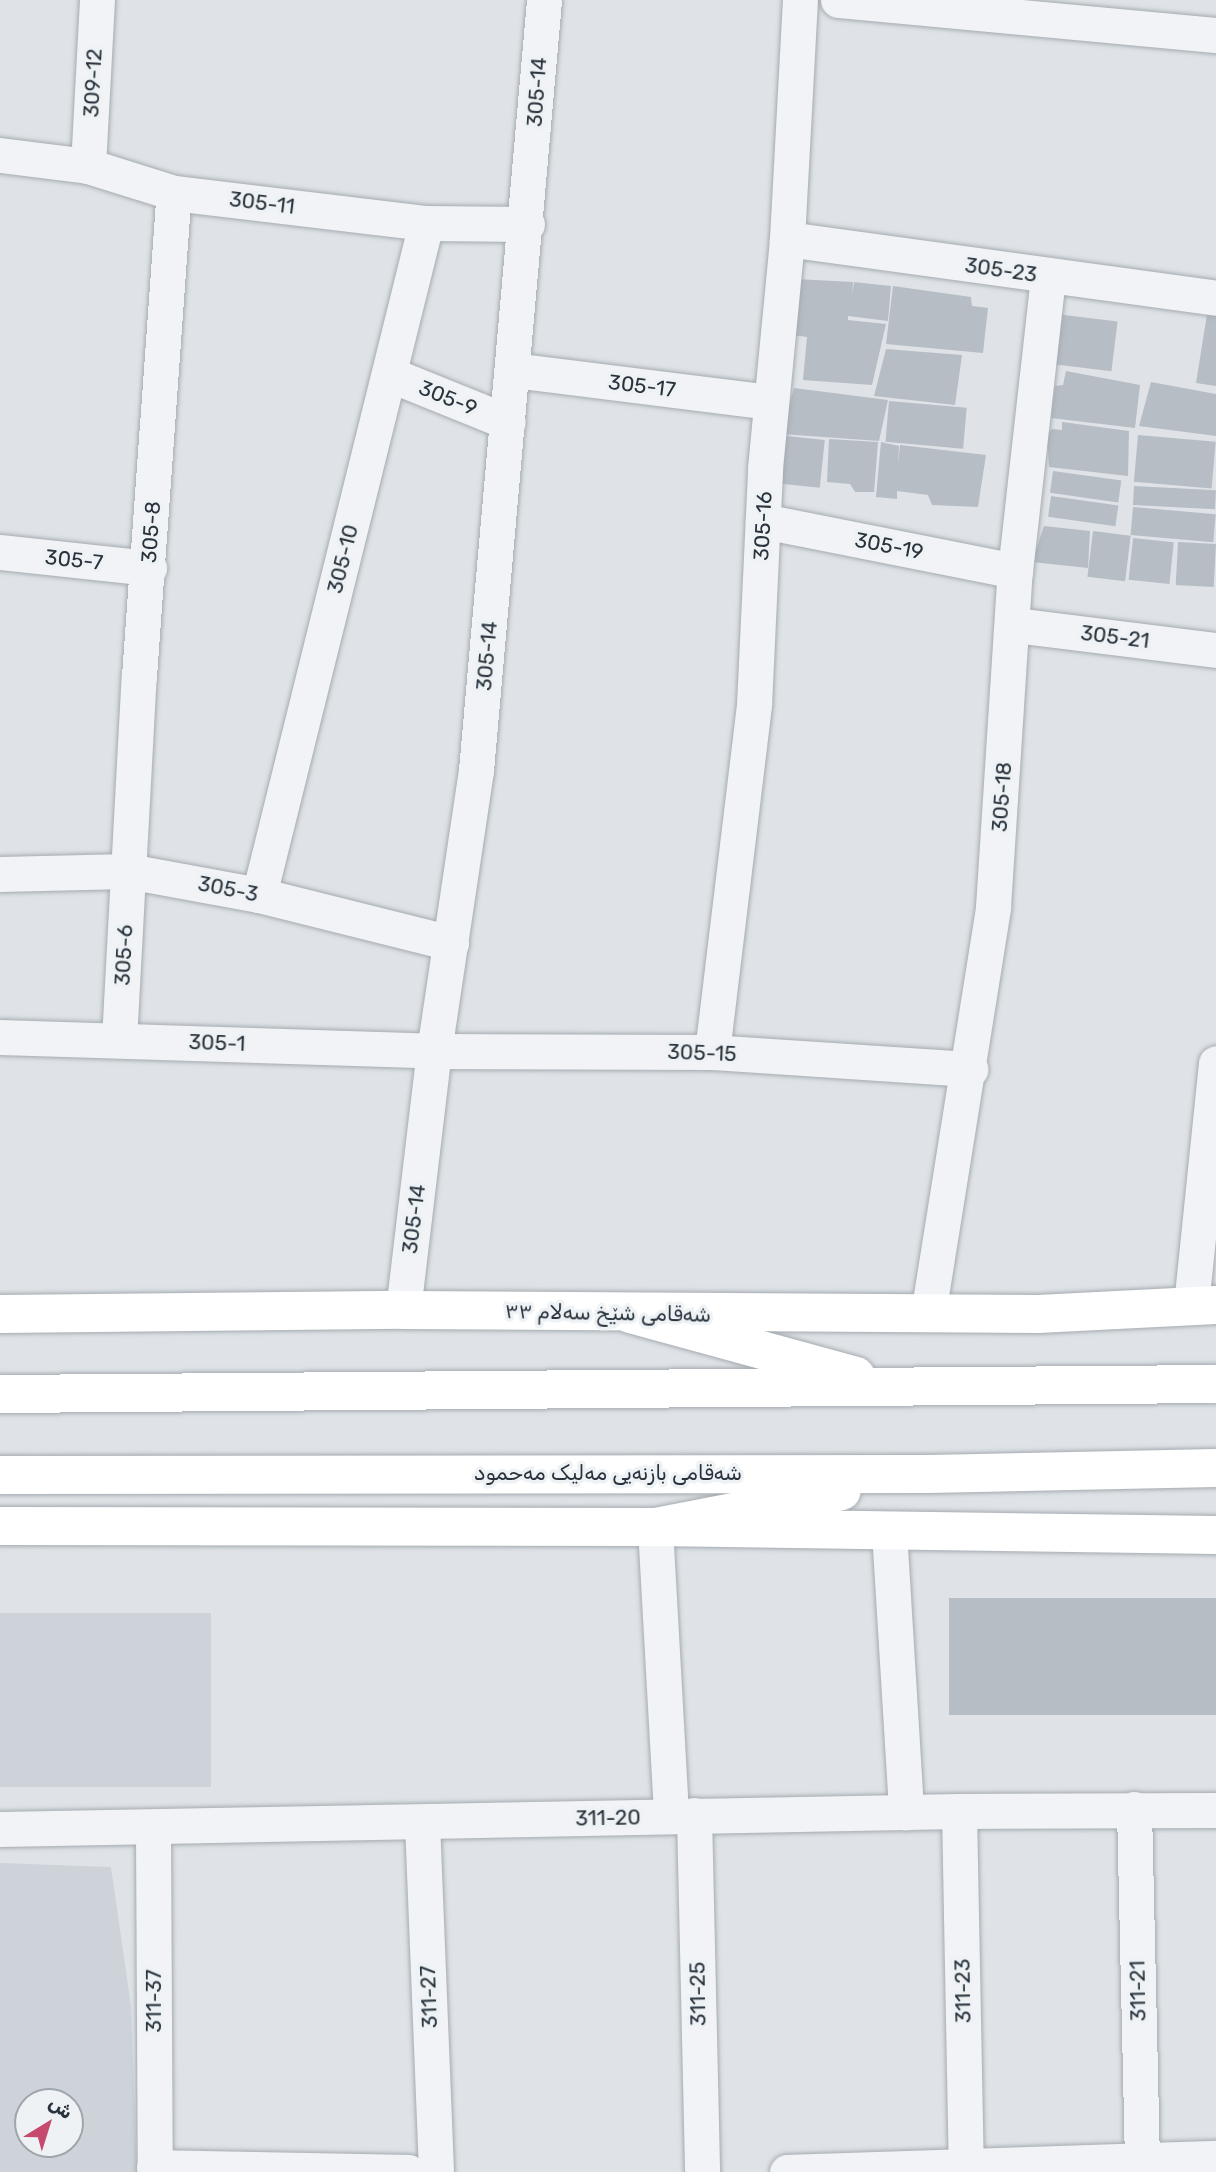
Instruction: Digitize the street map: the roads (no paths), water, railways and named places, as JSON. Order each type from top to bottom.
[{"type":"main road","name":"شەقامی شێخ سەلام ٣٣","points":[[0,1314],[403,1310],[629,1314],[1038,1314],[1204,1305]]},
{"type":"main road","points":[[629,1314],[902,1388]]},
{"type":"main road","points":[[0,1394],[1216,1384]]},
{"type":"main road","name":"شەقامی بازنەیی مەلیک مەحمود","points":[[0,1475],[928,1474],[1216,1468]]},
{"type":"main road","points":[[655,1527],[928,1474]]},
{"type":"main road","points":[[0,1526],[655,1527],[1216,1535]]},
{"type":"street","name":"309-12","points":[[88,166],[97,0]]},
{"type":"street","name":"305-14","points":[[403,1310],[434,1051],[476,770],[527,224],[544,0]]},
{"type":"street","name":"305-16","points":[[712,1052],[753,719],[763,521],[771,401],[787,239],[800,0]]},
{"type":"street","points":[[838,0],[1216,35]]},
{"type":"street","name":"305-11","points":[[0,155],[88,166],[174,193],[426,223],[527,224]]},
{"type":"street","name":"305-8","points":[[128,871],[174,193]]},
{"type":"street","name":"305-10","points":[[259,895],[426,223]]},
{"type":"street","name":"305-23","points":[[787,239],[1216,298]]},
{"type":"street","name":"305-18","points":[[928,1314],[970,1069],[993,906],[1015,625],[1015,571],[1048,276]]},
{"type":"street","name":"305-17","points":[[513,370],[771,401]]},
{"type":"street","name":"305-9","points":[[389,374],[508,422]]},
{"type":"street","name":"305-19","points":[[763,521],[1015,571]]},
{"type":"street","name":"305-7","points":[[0,552],[149,568]]},
{"type":"street","name":"305-21","points":[[1015,625],[1216,650]]},
{"type":"street","name":"305-3","points":[[0,874],[128,871],[259,895],[451,943]]},
{"type":"street","name":"305-6","points":[[119,1040],[128,871]]},
{"type":"street","name":"305-1","points":[[0,1037],[434,1051]]},
{"type":"street","name":"305-15","points":[[434,1051],[712,1052],[970,1069]]},
{"type":"street","points":[[1204,1305],[1216,1063]]},
{"type":"street","name":"311-25","points":[[655,1527],[683,1816],[702,2172]]},
{"type":"street","points":[[889,1531],[905,1812]]},
{"type":"street","name":"311-21","points":[[1135,1810],[1142,2168]]},
{"type":"street","name":"311-20","points":[[0,1829],[153,1829],[959,1811],[1216,1810]]},
{"type":"street","name":"311-23","points":[[959,1811],[966,2171]]},
{"type":"street","name":"311-27","points":[[422,1822],[436,2172]]},
{"type":"street","name":"311-37","points":[[153,1829],[154,2169]]},
{"type":"street","points":[[788,2172],[1142,2168],[1216,2158]]},
{"type":"street","points":[[154,2169],[408,2172]]}]
